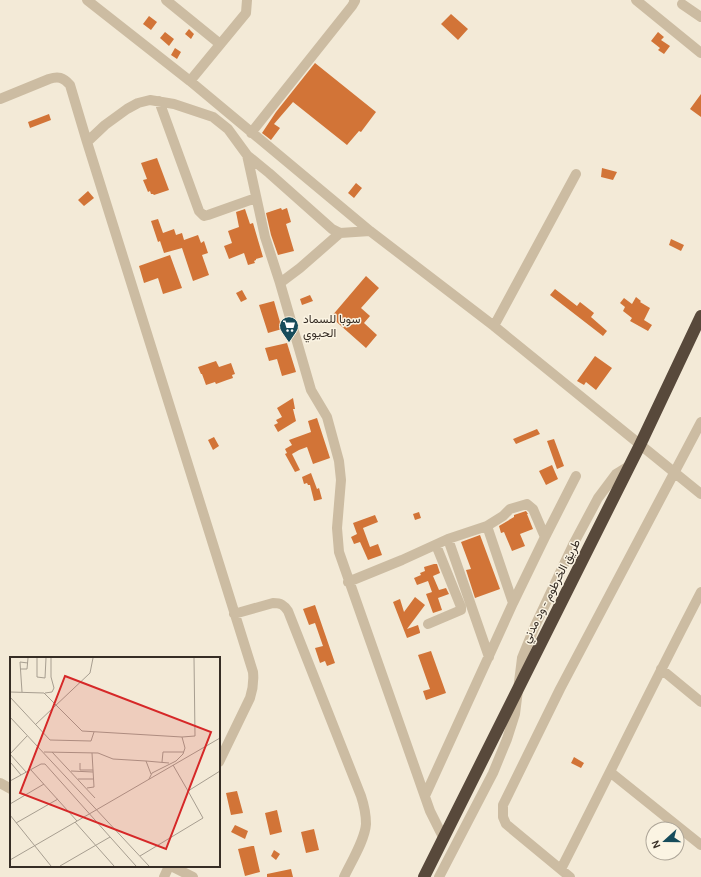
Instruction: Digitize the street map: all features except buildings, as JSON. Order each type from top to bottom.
[{"type":"highway","name":"طريق الخرطوم - ود مدني","points":[[424,877],[640,445],[701,316]]},
{"type":"street","points":[[87,0],[190,81],[370,231],[494,326],[701,494]]},
{"type":"street","points":[[166,0],[220,44]]},
{"type":"street","points":[[190,81],[246,13],[247,0]]},
{"type":"street","points":[[251,132],[355,0]]},
{"type":"street","points":[[636,0],[701,53]]},
{"type":"street","points":[[682,4],[701,17]]},
{"type":"street","points":[[0,99],[57,77],[65,78],[70,85],[253,672],[253,690],[245,711],[220,760]]},
{"type":"street","points":[[87,142],[105,125],[127,109],[138,103],[150,100],[159,101],[213,117],[228,128],[246,155],[269,173],[332,229],[340,233],[370,231]]},
{"type":"street","points":[[159,101],[199,211],[204,216],[256,198]]},
{"type":"street","points":[[246,155],[265,237],[311,390],[327,417],[339,461],[340,486],[337,528],[340,556],[430,811],[443,837]]},
{"type":"street","points":[[494,326],[576,174]]},
{"type":"street","points":[[280,283],[300,268],[340,233]]},
{"type":"street","points":[[570,877],[506,824],[503,817],[503,805],[560,689],[701,422]]},
{"type":"street","points":[[425,796],[513,603],[576,476]]},
{"type":"street","points":[[348,582],[448,539],[487,526],[503,516],[510,509],[527,504],[533,509],[545,537]]},
{"type":"street","points":[[487,526],[513,603]]},
{"type":"street","points":[[448,539],[489,657]]},
{"type":"street","points":[[428,624],[461,610],[436,545]]},
{"type":"street","points":[[561,869],[701,592]]},
{"type":"street","points":[[234,614],[273,603],[279,603],[285,606],[288,611],[361,796],[365,813],[366,825],[364,835],[344,877]]},
{"type":"street","points":[[661,669],[701,702]]},
{"type":"street","points":[[439,877],[493,773],[507,739],[515,714],[520,684]]},
{"type":"street","points":[[610,772],[701,845]]},
{"type":"street","points":[[0,783],[10,788]]},
{"type":"street","points":[[164,877],[169,867]]},
{"type":"street","points":[[172,867],[193,877]]},
{"type":"place","name":"سوبا للسماد الحيوي","points":[[289,343]]}]
